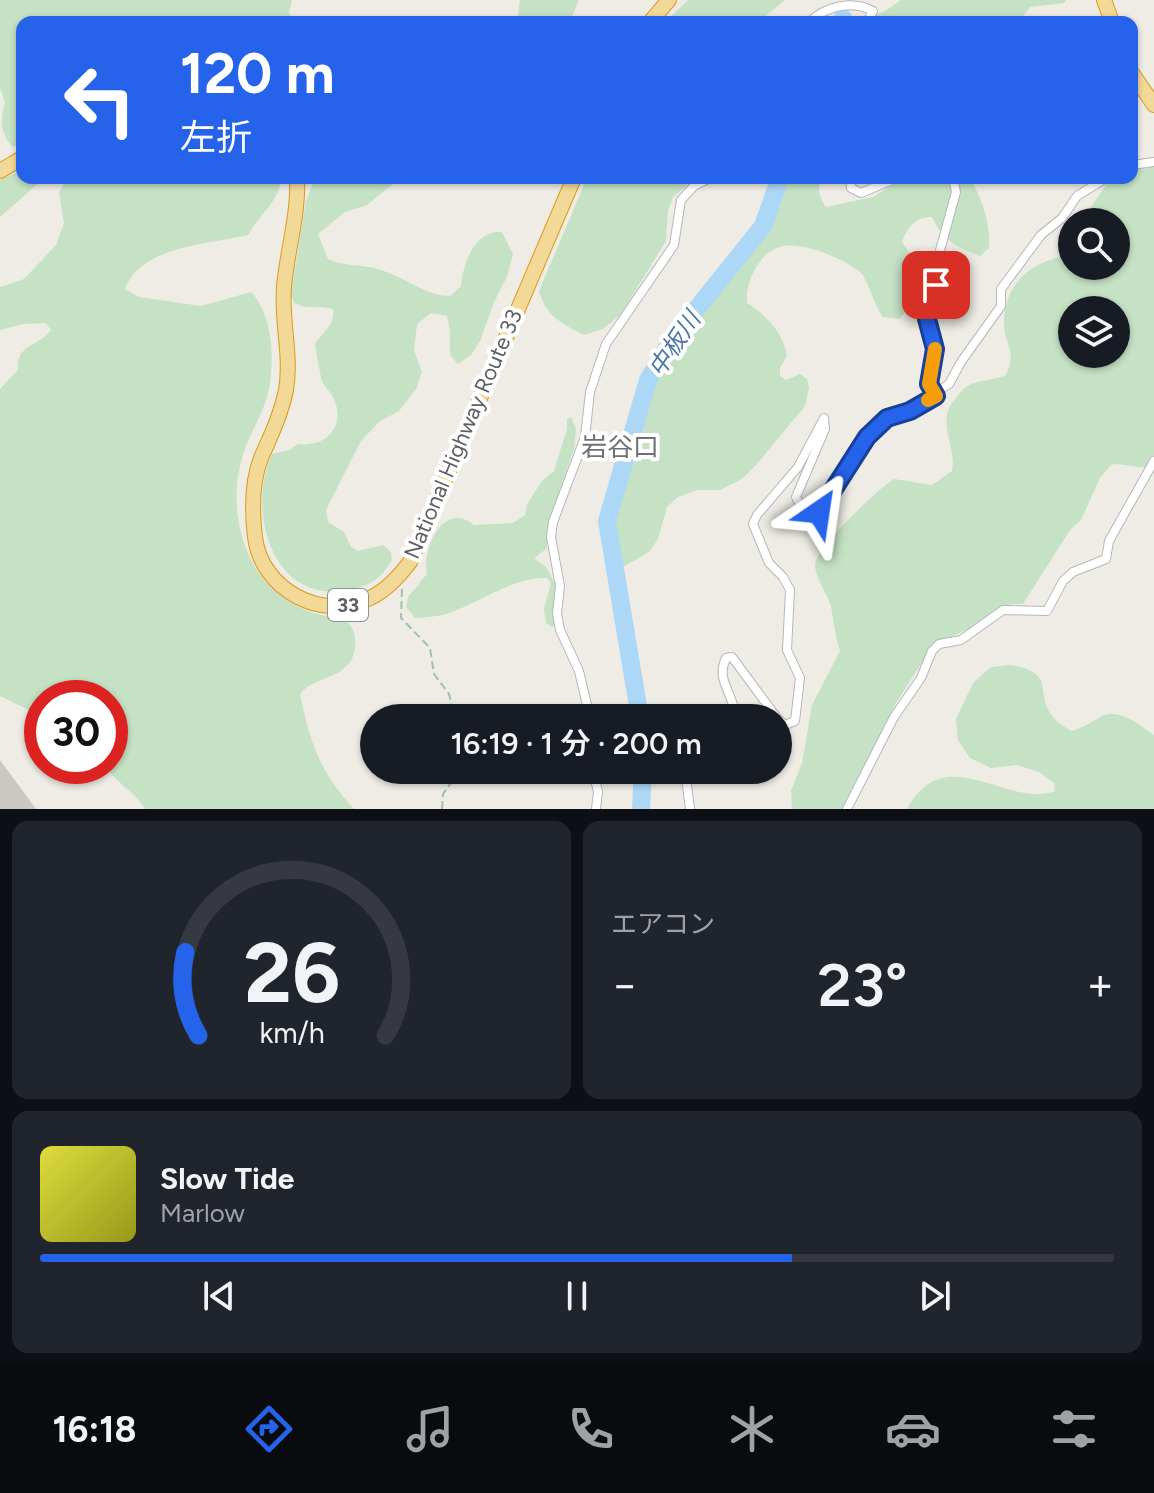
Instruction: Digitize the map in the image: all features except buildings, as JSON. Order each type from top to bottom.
[{"type":"highway","points":[[655,16],[669,0]]},
{"type":"highway","points":[[1138,82],[1154,105]]},
{"type":"highway","name":"National Highway Route 33","points":[[296,184],[284,288],[290,364],[281,416],[260,460],[256,478],[255,539],[266,569],[276,581],[301,600],[315,605],[341,606],[368,600],[398,577],[421,540],[475,404],[571,184]]},
{"type":"street","points":[[817,16],[827,8],[862,4],[873,11],[870,16]]},
{"type":"street","points":[[587,704],[579,671],[560,630],[557,614],[560,586],[551,537],[553,522],[585,437],[590,392],[606,344],[674,245],[681,200],[698,184]]},
{"type":"street","points":[[851,184],[851,188],[861,193],[883,184]]},
{"type":"street","points":[[936,396],[929,384],[935,349],[927,319],[936,285],[936,265],[956,192],[954,184]]},
{"type":"street","points":[[792,722],[795,721],[800,678],[787,650],[790,590],[787,582],[769,563],[753,524],[757,515],[798,467],[824,418],[825,429],[796,497],[805,515],[812,517],[826,503],[867,437],[887,418],[910,411],[936,396],[949,384],[1001,306],[1001,289],[1041,235],[1062,218],[1077,196],[1096,184]]},
{"type":"street","points":[[847,809],[894,717],[921,678],[932,651],[939,644],[961,640],[1003,610],[1047,611],[1063,581],[1073,572],[1106,559],[1109,541],[1154,461]]},
{"type":"street","points":[[733,704],[723,684],[721,669],[726,658],[732,657],[767,704]]},
{"type":"street","points":[[596,784],[596,809]]},
{"type":"street","points":[[687,784],[690,809]]},
{"type":"path","points":[[398,577],[402,585],[401,618],[430,648],[434,674],[449,694],[452,704]]},
{"type":"path","points":[[442,809],[443,794],[450,784]]},
{"type":"green space","points":[[0,0],[292,0],[291,16],[16,16],[16,146],[13,147],[2,126],[5,103],[0,87]]},
{"type":"green space","points":[[520,0],[579,0],[572,16],[518,16]]},
{"type":"green space","points":[[688,0],[785,0],[765,16],[671,16]]},
{"type":"green space","points":[[901,0],[1066,0],[1064,3],[1030,7],[1023,16],[871,16]]},
{"type":"green space","points":[[1154,166],[1154,467],[1112,464],[1100,478],[1081,520],[1070,530],[1023,604],[1012,604],[993,611],[975,626],[933,645],[896,703],[842,809],[792,809],[791,791],[802,763],[812,705],[840,651],[831,607],[816,571],[818,558],[848,520],[894,479],[932,485],[952,471],[947,425],[949,408],[967,386],[1006,375],[1011,358],[1004,321],[1010,294],[1024,274],[1058,258],[1058,280],[1130,280],[1130,208],[1090,208],[1107,184],[1138,184],[1138,169]]},
{"type":"green space","points":[[16,173],[16,184],[37,184],[0,217],[0,180]]},
{"type":"green space","points":[[64,184],[280,184],[272,202],[248,235],[160,255],[133,275],[125,289],[139,297],[201,306],[251,292],[263,312],[270,335],[270,384],[239,469],[238,518],[246,550],[272,588],[297,606],[344,621],[354,631],[355,648],[345,668],[312,684],[300,694],[318,756],[354,809],[145,809],[121,784],[128,784],[128,680],[24,680],[24,708],[0,696],[0,389],[18,370],[24,350],[51,330],[46,323],[23,324],[0,330],[0,287],[24,279],[56,245],[64,223],[59,193]]},
{"type":"green space","points":[[313,184],[393,184],[367,205],[345,212],[318,234],[328,259],[378,269],[432,293],[450,296],[461,286],[467,259],[484,236],[502,232],[513,254],[507,277],[471,355],[458,364],[450,355],[447,316],[431,313],[417,324],[414,351],[422,372],[416,389],[399,411],[380,421],[361,441],[326,510],[328,522],[344,532],[351,547],[358,551],[383,545],[391,552],[392,560],[379,577],[369,584],[348,590],[322,591],[300,583],[284,569],[272,549],[262,501],[272,454],[326,438],[338,417],[333,397],[322,381],[315,344],[331,324],[333,309],[298,305],[294,303],[291,293],[306,201]]},
{"type":"green space","points":[[584,184],[688,184],[673,197],[668,211],[666,241],[621,314],[603,329],[584,335],[562,323],[546,307],[539,291]]},
{"type":"green space","points":[[772,184],[819,184],[826,207],[873,197],[893,184],[973,184],[985,212],[989,248],[980,256],[957,246],[946,238],[932,217],[913,224],[902,242],[916,264],[919,280],[914,296],[900,319],[883,317],[861,273],[834,257],[799,246],[779,247],[765,256],[754,270],[747,303],[767,319],[782,339],[787,356],[780,368],[780,376],[786,380],[800,374],[807,379],[809,388],[805,406],[742,479],[720,490],[697,490],[678,497],[667,507],[658,539],[649,552],[618,570],[612,568],[604,538],[604,522],[611,489],[631,446],[627,429],[634,398],[646,371],[679,320],[714,283],[761,224]]},
{"type":"green space","points":[[571,417],[576,429],[574,449],[555,504],[546,549],[534,558],[547,568],[556,586],[555,625],[552,627],[546,623],[544,609],[551,583],[547,578],[522,581],[446,614],[415,618],[406,607],[408,597],[427,574],[428,552],[437,531],[453,519],[463,519],[474,525],[513,523],[525,515],[527,504],[542,481],[554,471],[567,429],[567,419]]},
{"type":"green space","points":[[1010,665],[1035,673],[1043,686],[1049,710],[1057,721],[1071,731],[1107,714],[1114,714],[1128,718],[1154,735],[1154,809],[907,809],[922,789],[939,779],[958,777],[1036,794],[1055,791],[1054,783],[1039,772],[1017,765],[991,768],[970,758],[958,740],[956,719],[973,683],[991,667]]},
{"type":"waterway","name":"中板川","points":[[638,704],[607,521],[648,380],[674,337],[763,226],[778,184]]},
{"type":"waterway","name":"中板川","points":[[641,809],[642,784]]},
{"type":"slow traffic","points":[[928,400],[936,396],[929,384],[935,349]]},
{"type":"district","name":"岩谷口","points":[[620,447]]},
{"type":"route","points":[[819,512],[867,437],[887,418],[910,411],[936,396],[929,384],[935,349],[927,319],[936,285]]}]
